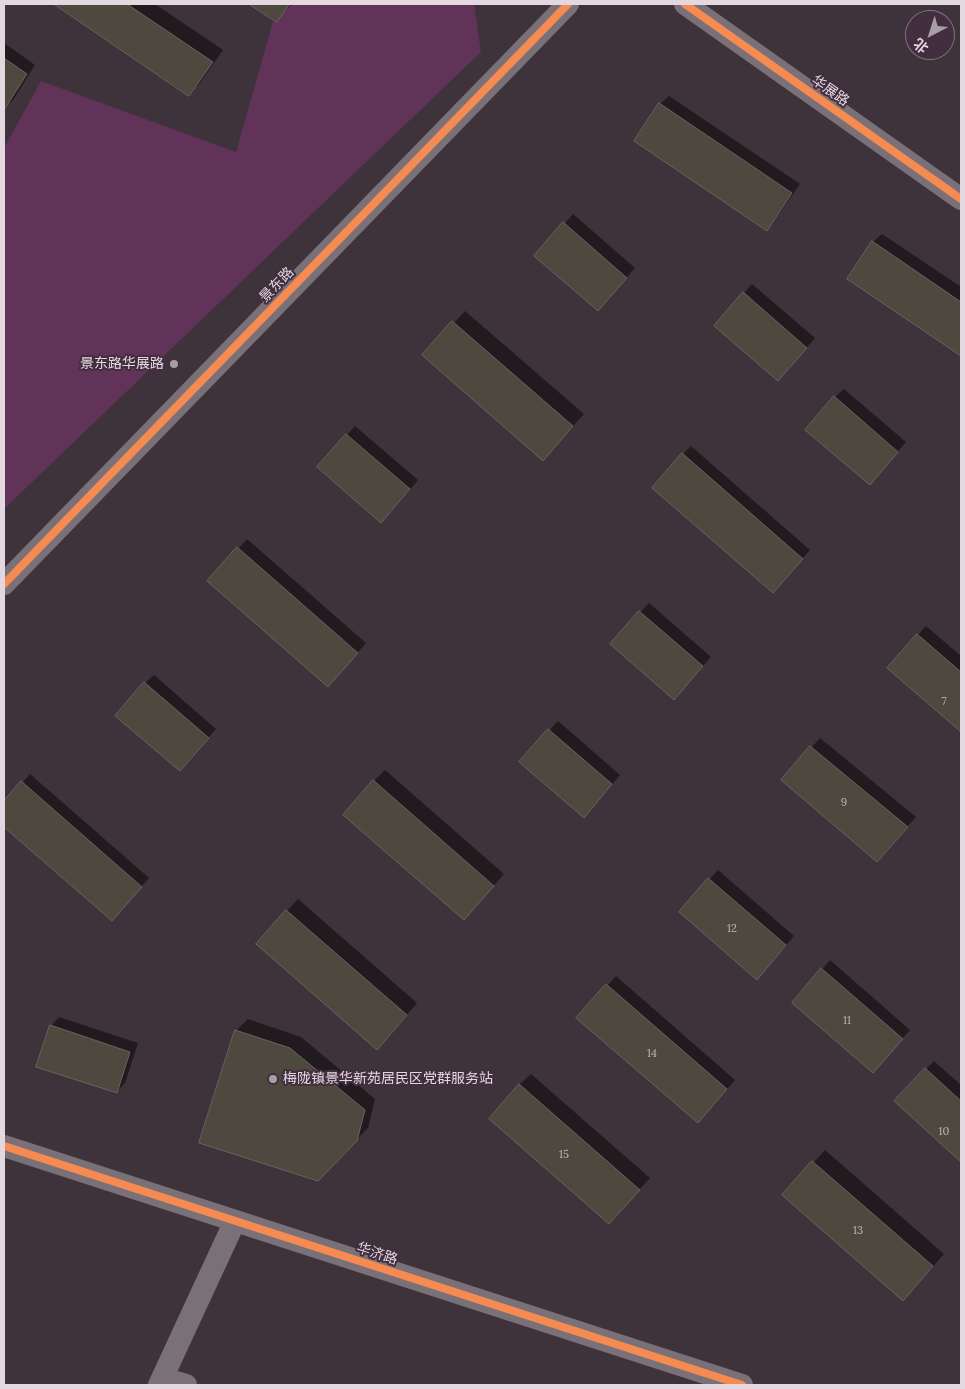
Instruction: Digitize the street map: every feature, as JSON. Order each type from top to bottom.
[{"type":"street","name":"景东路","points":[[4,584],[568,4]]},
{"type":"street","name":"华展路","points":[[685,4],[961,199]]},
{"type":"street","name":"华济路","points":[[4,1146],[742,1385]]},
{"type":"street","points":[[186,1385],[161,1382],[235,1221]]},
{"type":"shaded area","points":[[278,4],[474,4],[481,52],[4,509],[4,148],[41,81],[236,152]]},
{"type":"building","points":[[54,4],[127,4],[213,62],[189,96]]},
{"type":"building","points":[[249,4],[290,4],[277,22]]},
{"type":"building","points":[[4,58],[27,74],[4,110]]},
{"type":"building","points":[[659,103],[792,193],[767,231],[634,141]]},
{"type":"building","points":[[563,222],[627,278],[598,311],[534,256]]},
{"type":"building","points":[[872,241],[961,302],[961,356],[847,279]]},
{"type":"building","points":[[743,292],[807,348],[778,381],[714,326]]},
{"type":"building","points":[[452,321],[573,426],[543,461],[422,355]]},
{"type":"building","points":[[834,396],[898,452],[870,485],[805,430]]},
{"type":"building","points":[[346,434],[410,489],[381,523],[317,467]]},
{"type":"building","points":[[682,453],[803,559],[773,593],[652,488]]},
{"type":"building","points":[[237,547],[358,653],[328,687],[207,581]]},
{"type":"building","points":[[639,611],[703,666],[674,700],[610,644]]},
{"type":"building","points":[[917,634],[961,672],[961,732],[887,668]]},
{"type":"building","points":[[144,682],[209,738],[180,771],[115,716]]},
{"type":"building","points":[[548,729],[612,784],[584,818],[519,762]]},
{"type":"building","points":[[810,746],[908,827],[877,862],[781,780]]},
{"type":"building","points":[[373,780],[494,886],[464,920],[343,815]]},
{"type":"building","points":[[21,781],[142,887],[112,921],[4,827],[4,801]]},
{"type":"building","points":[[708,878],[786,945],[757,980],[679,912]]},
{"type":"building","points":[[286,910],[407,1015],[377,1050],[256,944]]},
{"type":"building","points":[[821,968],[903,1039],[873,1073],[792,1003]]},
{"type":"building","points":[[606,984],[727,1089],[698,1123],[576,1018]]},
{"type":"building","points":[[50,1025],[130,1052],[117,1093],[36,1067]]},
{"type":"building","name":"梅陇镇景华新苑居民区党群服务站","points":[[235,1030],[290,1048],[365,1110],[357,1141],[318,1181],[199,1143]]},
{"type":"building","points":[[925,1068],[961,1101],[961,1162],[894,1101]]},
{"type":"building","points":[[519,1084],[640,1190],[609,1224],[489,1119]]},
{"type":"building","points":[[812,1161],[933,1266],[903,1301],[782,1195]]},
{"type":"cycle path","points":[[4,584],[568,4]]},
{"type":"cycle path","points":[[685,4],[961,199]]},
{"type":"cycle path","points":[[4,1146],[742,1385]]},
{"type":"place","name":"景东路华展路","points":[[174,364]]},
{"type":"place","name":"梅陇镇景华新苑居民区党群服务站","points":[[273,1079]]}]
